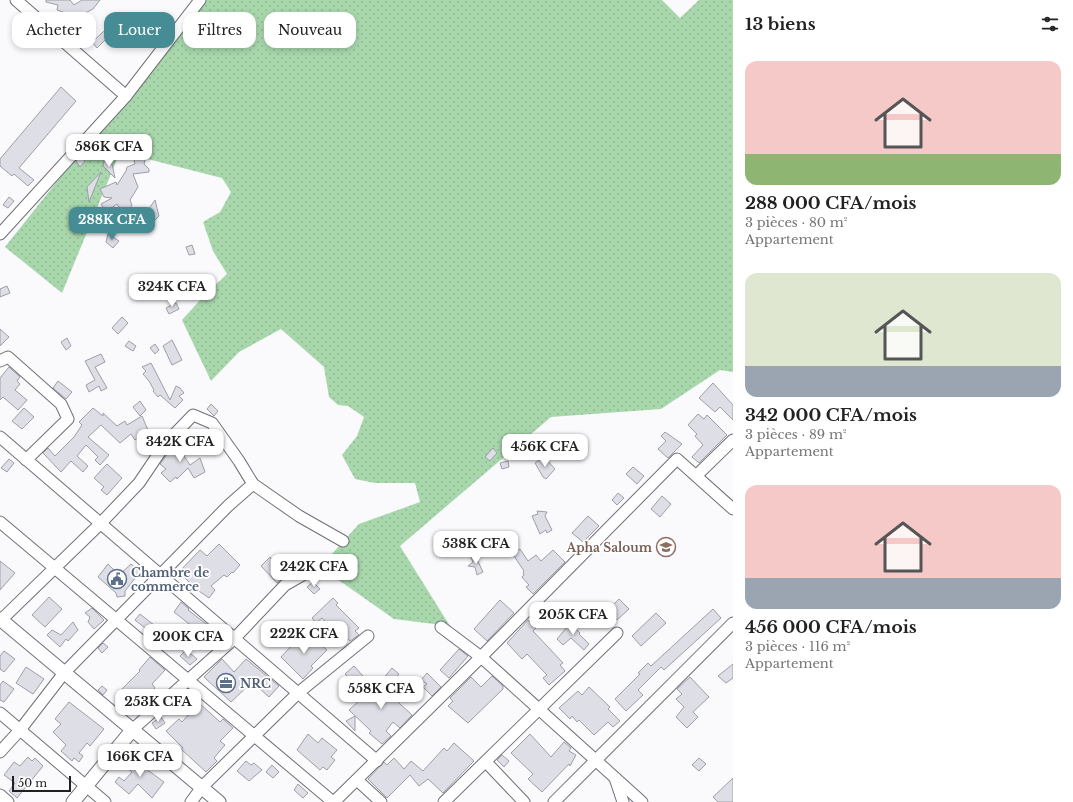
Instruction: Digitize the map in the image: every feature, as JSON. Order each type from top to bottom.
[{"type":"main road","points":[[0,620],[219,802]]},
{"type":"main road","points":[[74,802],[133,729]]},
{"type":"street","points":[[16,0],[126,96]]},
{"type":"street","points":[[0,234],[126,96],[200,0]]},
{"type":"street","points":[[0,361],[8,357],[61,404],[68,419],[26,460]]},
{"type":"street","points":[[0,620],[100,524],[139,483],[166,443],[194,415],[212,423],[253,484],[299,516],[343,541]]},
{"type":"street","points":[[0,437],[377,761]]},
{"type":"street","points":[[697,476],[733,440]]},
{"type":"street","points":[[0,522],[334,802],[481,657],[677,459],[733,508]]},
{"type":"street","points":[[0,752],[20,730],[64,673],[228,506],[253,484]]},
{"type":"street","points":[[133,729],[234,639],[285,585],[320,565]]},
{"type":"street","points":[[554,802],[733,623]]},
{"type":"street","points":[[441,627],[481,657],[642,802]]},
{"type":"street","points":[[444,802],[540,710],[617,633]]},
{"type":"street","points":[[191,802],[202,787],[298,693],[368,636]]},
{"type":"street","points":[[0,713],[88,786],[105,802]]},
{"type":"street","points":[[486,762],[524,802]]},
{"type":"street","points":[[615,778],[623,802]]},
{"type":"street","points":[[357,780],[381,802]]},
{"type":"street","points":[[0,795],[8,802]]},
{"type":"green space","points":[[201,0],[662,0],[680,18],[699,0],[733,0],[733,372],[720,370],[661,409],[551,417],[400,546],[450,626],[394,619],[320,567],[359,524],[420,502],[415,483],[375,483],[355,479],[342,455],[357,436],[364,417],[348,406],[338,405],[329,397],[324,367],[281,329],[239,352],[211,381],[182,320],[227,274],[213,251],[203,222],[220,212],[231,192],[222,178],[120,152],[62,293],[5,247],[163,48],[175,48],[175,33],[183,23],[183,48],[256,48],[256,12],[191,12]]},
{"type":"building","points":[[46,0],[70,0],[74,5],[82,0],[100,0],[93,9],[87,12],[63,12],[57,10],[58,5],[46,2]]},
{"type":"building","points":[[104,31],[104,41],[97,48],[96,38]]},
{"type":"building","points":[[61,87],[76,101],[19,168],[34,180],[28,186],[14,174],[12,176],[0,166],[0,159]]},
{"type":"building","points":[[139,152],[146,155],[144,164],[149,169],[149,172],[133,174],[138,187],[130,200],[132,205],[129,210],[131,212],[125,217],[117,204],[106,212],[101,204],[112,198],[104,197],[100,189],[116,182],[117,185],[127,167],[135,164],[134,161]]},
{"type":"building","points":[[81,156],[85,161],[80,167],[76,161]]},
{"type":"building","points":[[104,161],[112,164],[115,178],[103,166]]},
{"type":"building","points":[[101,172],[89,202],[87,187]]},
{"type":"building","points":[[9,197],[14,201],[8,208],[3,205]]},
{"type":"building","points":[[155,200],[159,216],[153,222],[145,216],[145,214]]},
{"type":"building","points":[[108,218],[120,219],[109,225],[106,222]]},
{"type":"building","points":[[108,234],[119,241],[113,248],[106,242]]},
{"type":"building","points":[[192,245],[195,254],[189,255],[186,247]]},
{"type":"building","points":[[7,286],[10,293],[0,297],[0,289]]},
{"type":"building","points":[[176,303],[179,309],[169,314],[166,308]]},
{"type":"building","points":[[122,317],[128,323],[118,334],[112,328]]},
{"type":"building","points":[[0,329],[9,337],[0,346]]},
{"type":"building","points":[[67,338],[71,346],[66,350],[61,342]]},
{"type":"building","points":[[172,340],[182,360],[172,365],[163,346]]},
{"type":"building","points":[[129,341],[136,346],[133,351],[125,346]]},
{"type":"building","points":[[155,344],[159,350],[155,354],[150,348]]},
{"type":"building","points":[[101,354],[105,362],[95,367],[107,388],[101,391],[99,386],[89,392],[86,385],[95,380],[85,361]]},
{"type":"building","points":[[151,363],[170,400],[176,386],[184,393],[179,396],[183,400],[175,408],[160,395],[158,397],[153,391],[154,390],[149,381],[143,374],[146,371],[142,367]]},
{"type":"building","points":[[9,367],[20,377],[17,381],[20,384],[15,390],[27,400],[18,410],[3,397],[0,400],[0,378]]},
{"type":"building","points":[[58,381],[72,392],[66,399],[53,388]]},
{"type":"building","points":[[713,383],[733,405],[733,420],[720,407],[715,412],[699,398]]},
{"type":"building","points":[[140,401],[146,410],[140,416],[133,407]]},
{"type":"building","points":[[211,404],[218,411],[214,416],[207,409]]},
{"type":"building","points":[[24,408],[34,417],[22,429],[12,421]]},
{"type":"building","points":[[93,408],[103,416],[103,413],[117,426],[125,421],[127,425],[142,416],[148,430],[135,440],[131,434],[120,443],[101,425],[88,437],[109,455],[100,465],[95,460],[98,457],[86,445],[77,456],[88,466],[83,472],[71,461],[61,472],[43,453],[48,448],[55,456],[74,437],[82,425],[79,422]]},
{"type":"building","points":[[698,414],[704,419],[707,415],[727,435],[699,463],[692,457],[703,445],[695,436],[697,434],[688,425]]},
{"type":"building","points":[[665,432],[682,444],[668,458],[658,449],[666,441],[661,436]]},
{"type":"building","points":[[177,441],[182,445],[187,441],[193,447],[184,456],[190,465],[200,458],[205,472],[194,478],[188,468],[177,479],[176,477],[170,482],[161,473],[166,469],[160,464]]},
{"type":"building","points":[[493,448],[497,453],[490,461],[485,457]]},
{"type":"building","points":[[544,457],[555,469],[546,479],[543,477],[535,463]]},
{"type":"building","points":[[9,459],[14,463],[7,472],[1,468]]},
{"type":"building","points":[[508,461],[509,467],[502,469],[500,463]]},
{"type":"building","points":[[107,464],[122,478],[107,495],[101,490],[104,487],[94,478]]},
{"type":"building","points":[[633,467],[644,476],[637,484],[626,474]]},
{"type":"building","points":[[618,493],[624,498],[617,505],[612,500]]},
{"type":"building","points":[[662,496],[671,504],[660,517],[651,509]]},
{"type":"building","points":[[537,511],[547,512],[545,516],[552,530],[547,533],[546,530],[540,534],[532,516],[538,514]]},
{"type":"building","points":[[588,516],[599,526],[583,542],[572,533]]},
{"type":"building","points":[[219,544],[240,565],[233,573],[232,572],[227,577],[224,575],[211,586],[215,590],[209,598],[196,589],[179,572],[200,550],[207,556]]},
{"type":"building","points":[[520,549],[528,561],[536,555],[541,561],[553,550],[565,562],[533,594],[526,587],[529,585],[522,577],[524,575],[524,571],[512,553]]},
{"type":"building","points":[[475,555],[483,572],[477,575],[475,567],[468,566],[473,562],[471,557]]},
{"type":"building","points":[[270,557],[282,572],[280,573],[284,577],[277,583],[261,566]]},
{"type":"building","points":[[0,561],[15,573],[0,590]]},
{"type":"building","points":[[108,564],[119,575],[131,564],[140,572],[125,591],[125,596],[117,597],[116,593],[98,577]]},
{"type":"building","points":[[313,582],[320,589],[314,594],[307,587]]},
{"type":"building","points":[[49,597],[62,609],[45,627],[32,615]]},
{"type":"building","points":[[333,598],[338,603],[336,605],[359,628],[355,631],[359,635],[350,641],[347,638],[343,642],[322,618],[316,623],[312,618]]},
{"type":"building","points":[[619,599],[629,609],[617,620],[608,610]]},
{"type":"building","points":[[500,600],[514,613],[487,641],[474,629]]},
{"type":"building","points":[[181,602],[189,609],[188,610],[210,627],[198,641],[189,633],[193,627],[174,612]]},
{"type":"building","points":[[92,608],[104,620],[94,629],[88,622],[90,617],[85,613]]},
{"type":"building","points":[[713,609],[721,618],[664,670],[661,667],[638,690],[643,695],[626,711],[615,699],[640,674],[638,673],[648,663],[651,666]]},
{"type":"building","points":[[656,613],[666,623],[641,646],[632,636]]},
{"type":"building","points":[[140,614],[159,629],[154,635],[135,620]]},
{"type":"building","points":[[528,620],[536,628],[533,631],[563,663],[560,665],[565,671],[549,685],[543,678],[547,675],[527,654],[522,659],[507,643]]},
{"type":"building","points":[[573,620],[578,625],[575,628],[580,633],[579,634],[589,644],[584,650],[571,638],[563,645],[557,639]]},
{"type":"building","points":[[73,622],[78,630],[68,641],[66,639],[60,647],[47,635],[52,630],[61,635]]},
{"type":"building","points":[[307,633],[327,650],[311,666],[313,668],[303,679],[281,657],[295,642],[297,644]]},
{"type":"building","points":[[103,643],[108,647],[102,653],[98,648]]},
{"type":"building","points":[[459,649],[468,656],[449,678],[440,670]]},
{"type":"building","points":[[186,650],[197,659],[190,665],[180,656]]},
{"type":"building","points":[[4,651],[15,659],[4,672],[0,669],[0,656]]},
{"type":"building","points":[[150,657],[165,670],[152,684],[155,688],[136,707],[119,692],[140,671],[139,670]]},
{"type":"building","points":[[222,659],[234,672],[246,659],[279,686],[269,697],[252,682],[231,702],[204,677]]},
{"type":"building","points":[[733,664],[733,678],[726,683],[718,676]]},
{"type":"building","points":[[354,666],[363,676],[355,684],[345,674]]},
{"type":"building","points":[[26,667],[44,679],[33,694],[16,683]]},
{"type":"building","points":[[392,668],[399,674],[385,690],[412,715],[400,728],[393,722],[386,731],[391,736],[382,744],[369,733],[371,731],[349,710],[361,699],[364,702]]},
{"type":"building","points":[[427,673],[441,687],[432,696],[423,687],[427,684],[421,680]]},
{"type":"building","points":[[492,676],[503,686],[503,689],[468,723],[448,706],[453,701],[450,698],[471,677],[481,687]]},
{"type":"building","points":[[690,677],[709,697],[693,712],[698,717],[687,728],[676,717],[684,707],[676,699],[682,694],[677,689]]},
{"type":"building","points":[[3,681],[14,689],[4,702],[0,700],[0,685]]},
{"type":"building","points":[[102,686],[107,690],[103,695],[98,690]]},
{"type":"building","points":[[589,687],[610,707],[608,709],[620,721],[613,727],[608,722],[594,735],[579,720],[577,722],[572,716],[570,719],[559,708],[578,691],[582,695]]},
{"type":"building","points":[[69,702],[104,729],[90,746],[87,743],[79,753],[83,756],[79,762],[74,758],[72,761],[61,751],[66,745],[53,732],[61,724],[55,719]]},
{"type":"building","points":[[199,703],[220,722],[223,719],[233,728],[220,741],[225,745],[214,758],[217,761],[206,772],[181,749],[183,748],[166,731],[179,719],[182,722]]},
{"type":"building","points":[[355,716],[355,731],[346,721]]},
{"type":"building","points":[[161,717],[165,723],[156,729],[152,723]]},
{"type":"building","points":[[308,734],[318,743],[322,738],[337,750],[331,757],[335,760],[327,770],[323,767],[320,770],[297,750]]},
{"type":"building","points":[[530,734],[551,757],[564,742],[571,748],[569,751],[576,755],[570,766],[569,764],[542,792],[528,779],[533,774],[511,753]]},
{"type":"building","points":[[454,743],[474,761],[443,793],[428,779],[419,786],[410,775],[387,798],[368,779],[384,762],[387,765],[394,758],[404,769],[411,761],[423,771],[444,748],[447,751]]},
{"type":"building","points":[[132,752],[145,762],[142,766],[164,782],[152,798],[138,784],[129,794],[115,782],[119,777],[124,781],[132,772],[127,768],[132,762],[127,758]]},
{"type":"building","points":[[502,755],[509,761],[504,767],[497,760]]},
{"type":"building","points":[[28,757],[32,761],[35,758],[43,766],[17,798],[9,791],[15,783],[4,775],[14,762],[20,766]]},
{"type":"building","points":[[699,758],[706,764],[699,771],[692,765]]},
{"type":"building","points":[[246,761],[251,765],[254,763],[262,770],[249,781],[237,771]]},
{"type":"building","points":[[272,765],[279,772],[273,778],[266,772]]},
{"type":"building","points":[[733,778],[733,802],[718,802],[713,797]]},
{"type":"building","points":[[298,784],[308,793],[303,798],[294,790]]},
{"type":"place","name":"Apha Saloum","points":[[666,547]]},
{"type":"place","name":"Chambre de commerce","points":[[117,579]]},
{"type":"place","name":"NRC","points":[[226,683]]}]
